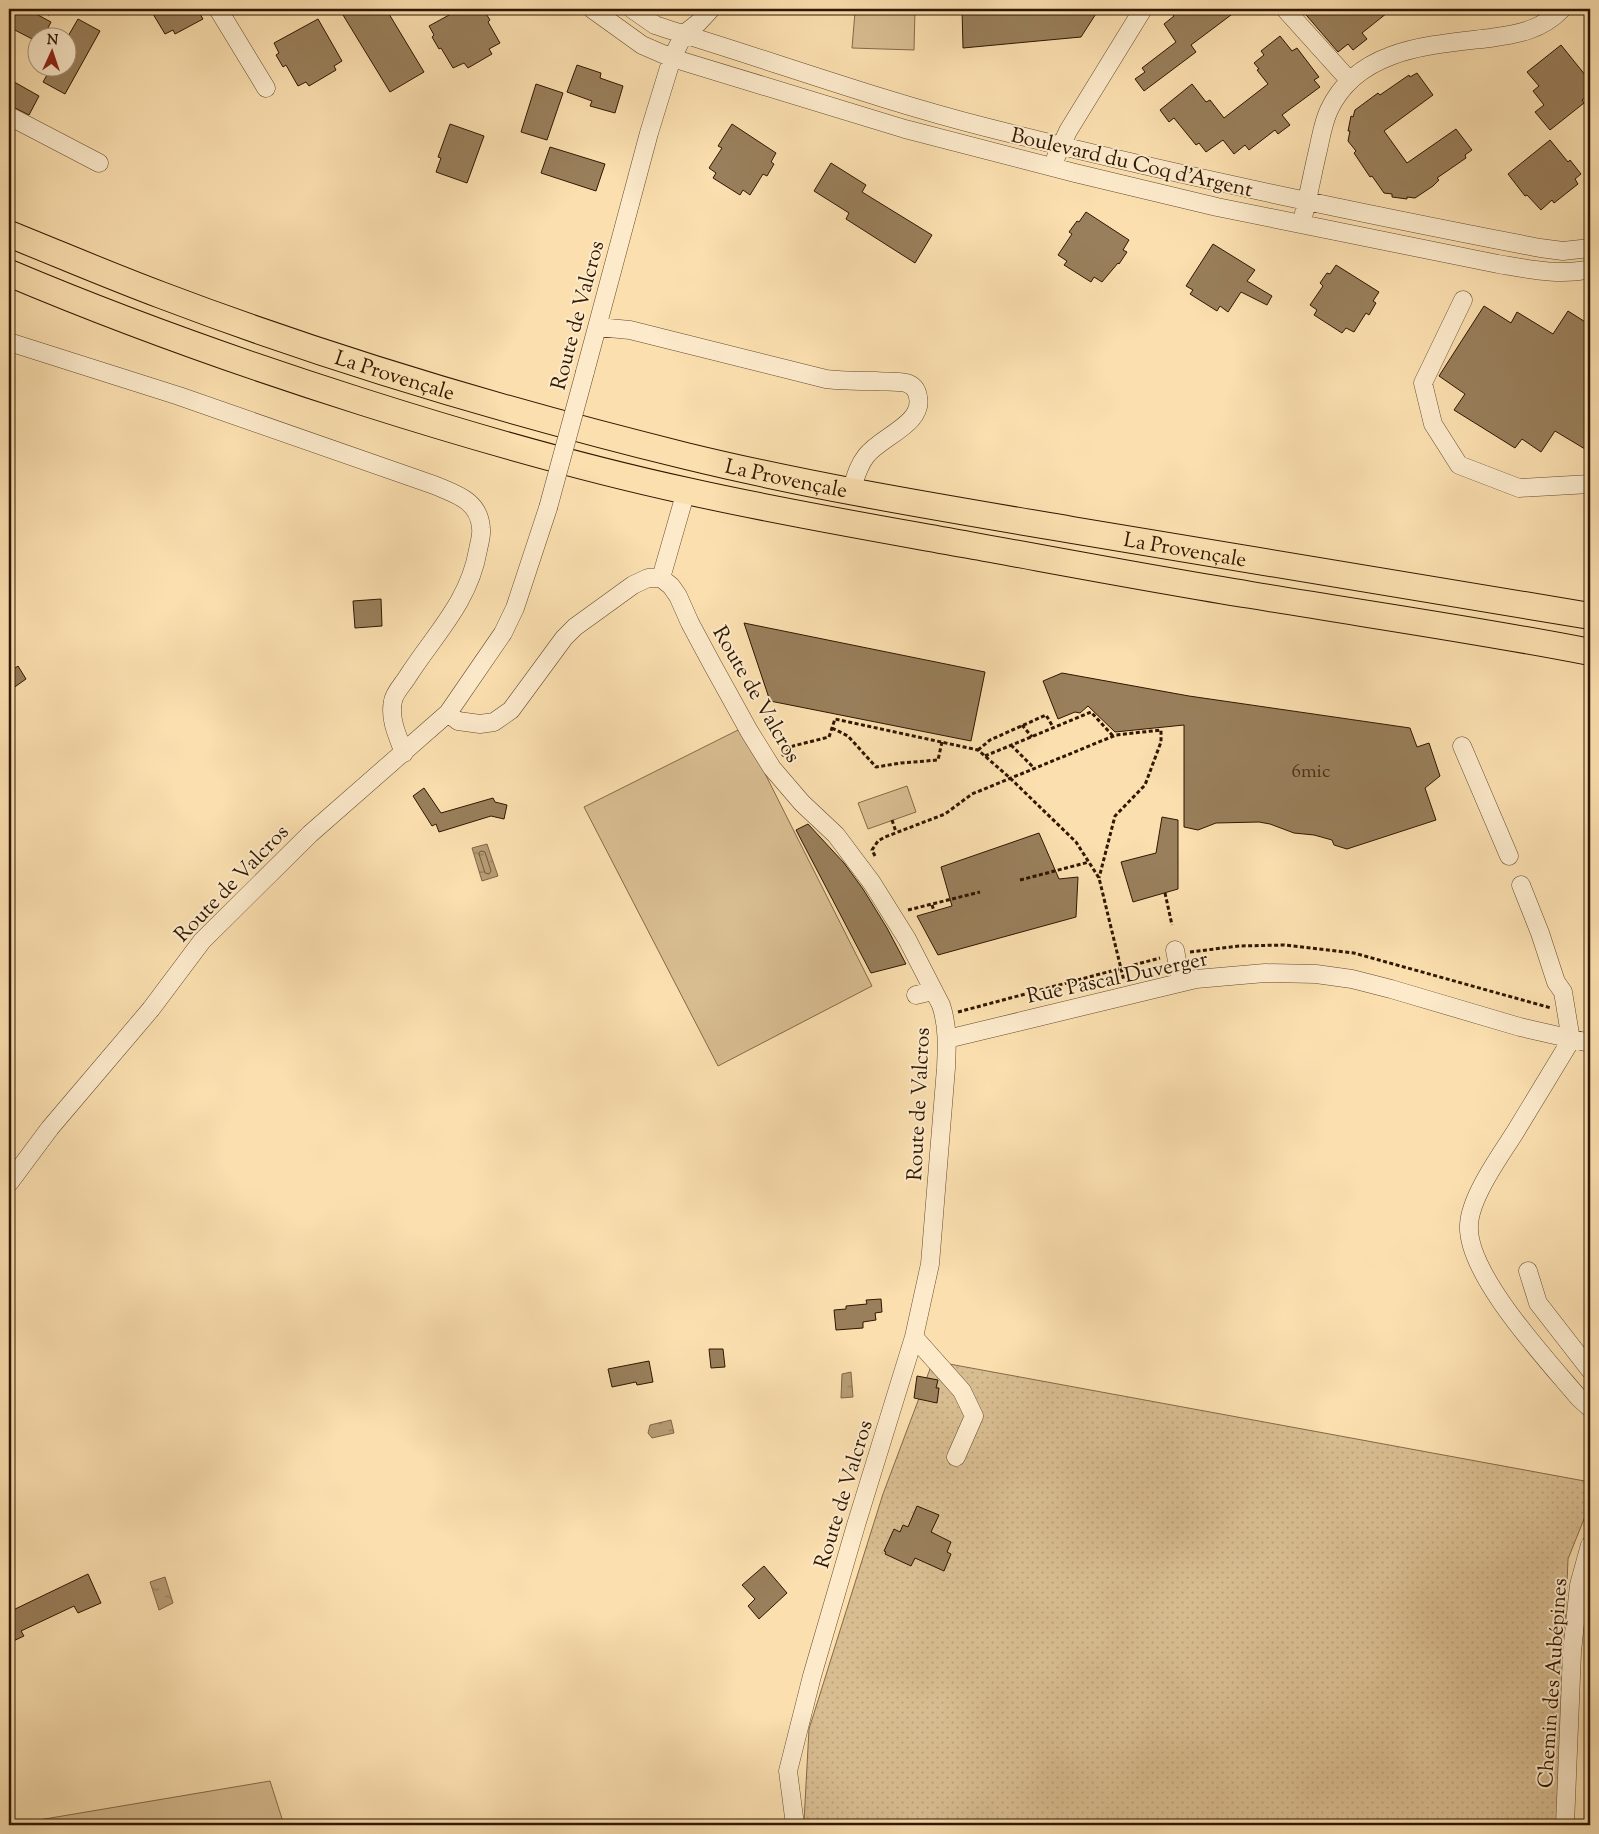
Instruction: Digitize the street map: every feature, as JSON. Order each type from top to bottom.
[{"type":"highway","name":"La Provençale","points":[[9,234],[161,295],[313,349],[500,408],[688,456],[924,505],[1590,616]]},
{"type":"highway","name":"La Provençale","points":[[9,273],[65,297],[181,341],[305,383],[454,430],[535,453],[686,491],[840,522],[1180,583],[1507,636],[1590,652]]},
{"type":"highway","points":[[924,505],[1367,565],[1590,599]]},
{"type":"street","points":[[218,9],[266,88]]},
{"type":"street","name":"Boulevard du Coq d'Argent","points":[[592,9],[642,45],[672,58],[905,129],[1208,205],[1538,270],[1562,272],[1590,269]]},
{"type":"street","name":"Boulevard du Coq d'Argent","points":[[632,9],[655,25],[925,110],[1060,146],[1306,202],[1540,248],[1563,251],[1590,248]]},
{"type":"street","points":[[684,34],[712,9]]},
{"type":"street","points":[[1052,167],[1060,146],[1143,9]]},
{"type":"street","points":[[1285,9],[1349,80]]},
{"type":"street","points":[[1301,224],[1329,110],[1349,80],[1367,66],[1392,55],[1449,43],[1522,34],[1538,28],[1554,18],[1562,9]]},
{"type":"street","name":"Route de Valcros","points":[[9,1183],[50,1128],[151,1009],[202,941],[310,834],[448,713],[503,634],[518,600],[548,508],[649,133],[672,58],[684,34]]},
{"type":"street","points":[[9,116],[98,163]]},
{"type":"street","points":[[1463,300],[1423,383],[1433,424],[1459,465],[1519,488],[1590,484]]},
{"type":"street","points":[[598,327],[630,330],[826,379],[894,382],[913,386],[918,397],[917,413],[912,420],[884,440],[866,456],[859,466],[851,491]]},
{"type":"street","points":[[9,342],[189,399],[434,485],[466,499],[477,513],[481,528],[475,567],[450,619],[421,656],[393,701],[393,723],[404,753]]},
{"type":"street","points":[[448,713],[458,721],[480,724],[494,722],[502,718],[575,627],[633,585],[648,578],[661,578],[686,491]]},
{"type":"street","name":"Route de Valcros","points":[[661,578],[671,586],[678,596],[712,664],[772,768],[802,803],[836,836],[872,883],[906,939],[933,991],[944,1016],[947,1039],[930,1264],[914,1337],[812,1676],[788,1771],[795,1825]]},
{"type":"street","points":[[1462,746],[1509,856]]},
{"type":"street","points":[[1521,885],[1556,982],[1563,992],[1571,1040],[1477,1195],[1469,1225],[1472,1246],[1484,1274],[1508,1312],[1554,1369],[1590,1408]]},
{"type":"street","points":[[1175,950],[1182,982]]},
{"type":"street","name":"Rue Pascal Duverger","points":[[947,1039],[1196,979],[1265,973],[1316,974],[1352,979],[1520,1027],[1590,1043]]},
{"type":"street","points":[[916,995],[933,991]]},
{"type":"street","points":[[1528,1271],[1538,1303],[1590,1370]]},
{"type":"street","points":[[914,1337],[962,1391],[974,1416],[956,1457]]},
{"type":"street","name":"Chemin des Aubépines","points":[[1565,1825],[1572,1652],[1579,1585],[1590,1545]]},
{"type":"path","points":[[37,9],[49,15]]},
{"type":"path","points":[[986,756],[1090,712],[1113,736]]},
{"type":"path","points":[[978,750],[990,740],[1046,715],[1053,728]]},
{"type":"path","points":[[772,768],[793,746],[829,737],[835,718],[978,750],[1076,842],[1099,878],[1127,995]]},
{"type":"path","points":[[1022,725],[1032,737]]},
{"type":"path","points":[[832,728],[848,736],[876,767],[938,760],[942,742]]},
{"type":"path","points":[[879,862],[872,850],[878,841],[896,832],[946,814],[972,794],[1113,736],[1161,730],[1160,742],[1145,785],[1115,816],[1099,878]]},
{"type":"path","points":[[1011,746],[1034,768]]},
{"type":"path","points":[[892,820],[896,832]]},
{"type":"path","points":[[1020,880],[1089,862]]},
{"type":"path","points":[[904,902],[908,910],[980,892]]},
{"type":"path","points":[[1165,893],[1172,925]]},
{"type":"path","points":[[932,905],[934,911]]},
{"type":"shaded area","points":[[873,9],[915,9],[914,50],[852,48],[855,12]]},
{"type":"shaded area","points":[[742,728],[872,986],[718,1066],[584,807]]},
{"type":"shaded area","points":[[907,786],[916,812],[868,829],[858,803]]},
{"type":"shaded area","points":[[933,1361],[1590,1482],[1590,1504],[1568,1559],[1557,1825],[806,1825],[804,1822],[809,1729],[883,1494]]},
{"type":"shaded area","points":[[270,1781],[284,1825],[9,1825]]},
{"type":"water","points":[[487,844],[498,876],[482,881],[472,848]]},
{"type":"water","points":[[851,1372],[853,1397],[841,1398],[842,1374]]},
{"type":"water","points":[[671,1420],[674,1433],[652,1438],[648,1433],[650,1425]]},
{"type":"water","points":[[165,1577],[173,1603],[159,1610],[150,1582]]},
{"type":"building","points":[[9,9],[27,9],[51,22],[48,28],[28,28],[28,37],[9,27]]},
{"type":"building","points":[[150,9],[197,9],[203,19],[175,34],[173,30],[165,34]]},
{"type":"building","points":[[353,9],[386,9],[424,72],[390,92],[343,15]]},
{"type":"building","points":[[460,9],[483,9],[500,43],[489,49],[492,54],[468,68],[464,63],[453,68],[432,37],[434,35],[429,26]]},
{"type":"building","points":[[962,9],[1099,9],[1081,37],[963,48]]},
{"type":"building","points":[[1168,9],[1239,9],[1191,45],[1196,52],[1144,91],[1135,79],[1145,72],[1142,68],[1176,42],[1164,24],[1174,16]]},
{"type":"building","points":[[1301,9],[1392,9],[1362,33],[1367,39],[1353,50],[1348,44],[1338,52]]},
{"type":"building","points":[[78,19],[100,31],[78,71],[78,28],[73,28]]},
{"type":"building","points":[[318,19],[342,61],[334,66],[336,70],[309,86],[306,82],[298,86],[286,65],[283,67],[276,55],[279,53],[274,43]]},
{"type":"building","points":[[1280,36],[1292,51],[1297,48],[1319,77],[1314,80],[1320,87],[1282,115],[1290,125],[1278,134],[1275,130],[1249,150],[1245,145],[1234,154],[1223,140],[1206,152],[1199,143],[1196,145],[1174,118],[1169,122],[1160,110],[1192,84],[1206,102],[1210,100],[1224,118],[1268,84],[1254,63],[1264,55],[1261,51]]},
{"type":"building","points":[[1561,45],[1590,81],[1590,94],[1582,100],[1584,103],[1550,130],[1535,112],[1544,105],[1533,91],[1539,86],[1527,72]]},
{"type":"building","points":[[577,65],[601,73],[600,78],[623,86],[615,113],[590,106],[592,101],[567,92]]},
{"type":"building","points":[[1417,73],[1433,95],[1384,131],[1407,163],[1456,129],[1472,150],[1465,155],[1466,158],[1437,178],[1439,180],[1433,186],[1415,198],[1392,197],[1392,194],[1384,193],[1372,176],[1370,177],[1354,153],[1356,151],[1348,141],[1351,116],[1353,117],[1355,110],[1378,93],[1380,95],[1409,75],[1410,77]]},
{"type":"building","points":[[45,78],[74,78],[65,94],[43,82]]},
{"type":"building","points":[[9,79],[39,96],[29,115],[9,105]]},
{"type":"building","points":[[536,84],[563,93],[547,140],[521,132]]},
{"type":"building","points":[[450,124],[484,136],[467,183],[436,172],[441,158],[438,157]]},
{"type":"building","points":[[732,124],[776,153],[771,162],[774,164],[767,176],[763,174],[750,195],[743,190],[740,195],[713,178],[716,173],[709,168],[722,148],[718,146]]},
{"type":"building","points":[[1550,140],[1568,162],[1570,160],[1581,174],[1575,179],[1578,184],[1554,203],[1552,200],[1541,210],[1527,195],[1525,196],[1508,174]]},
{"type":"building","points":[[550,147],[605,164],[596,191],[541,173]]},
{"type":"building","points":[[831,163],[866,185],[862,192],[932,235],[915,263],[846,219],[849,213],[814,191]]},
{"type":"building","points":[[1086,212],[1129,240],[1123,250],[1127,252],[1119,264],[1102,282],[1094,277],[1091,282],[1064,265],[1067,261],[1058,255],[1072,234],[1069,232]]},
{"type":"building","points":[[1213,244],[1255,270],[1247,281],[1272,296],[1267,305],[1241,292],[1228,312],[1220,306],[1217,311],[1190,294],[1193,290],[1186,286]]},
{"type":"building","points":[[1336,265],[1379,292],[1373,301],[1376,303],[1369,315],[1366,313],[1354,332],[1346,328],[1342,333],[1314,315],[1317,310],[1310,305],[1323,286],[1320,283]]},
{"type":"building","points":[[1484,306],[1511,323],[1517,312],[1553,334],[1568,311],[1590,325],[1590,452],[1555,431],[1541,452],[1522,439],[1515,448],[1454,410],[1465,394],[1439,376]]},
{"type":"building","points":[[381,599],[382,626],[355,628],[353,601]]},
{"type":"building","points":[[744,623],[985,672],[971,741],[770,701]]},
{"type":"building","points":[[18,666],[26,679],[9,691],[9,672]]},
{"type":"building","points":[[1062,673],[1189,696],[1410,728],[1417,747],[1429,743],[1440,776],[1425,788],[1436,820],[1347,849],[1334,845],[1332,840],[1314,835],[1294,833],[1259,822],[1216,823],[1198,830],[1184,827],[1184,725],[1115,732],[1088,706],[1080,713],[1075,712],[1058,719],[1043,681]]},
{"type":"building","points":[[424,788],[441,813],[493,798],[495,802],[507,805],[504,819],[491,816],[439,832],[436,824],[432,826],[413,796]]},
{"type":"building","points":[[1162,817],[1178,820],[1178,889],[1133,902],[1121,862],[1156,853]]},
{"type":"building","points":[[808,824],[844,863],[863,889],[906,964],[871,973],[796,830]]},
{"type":"building","points":[[1039,833],[1059,879],[1078,877],[1076,917],[938,955],[917,916],[952,906],[941,867]]},
{"type":"building","points":[[881,1299],[882,1312],[875,1313],[876,1320],[863,1322],[863,1328],[836,1330],[834,1310],[846,1309],[846,1306],[867,1304],[866,1300]]},
{"type":"building","points":[[709,1349],[723,1349],[725,1367],[711,1368]]},
{"type":"building","points":[[649,1361],[653,1382],[637,1385],[636,1382],[612,1387],[608,1369]]},
{"type":"building","points":[[917,1376],[938,1380],[936,1388],[939,1388],[937,1403],[914,1398]]},
{"type":"building","points":[[917,1506],[939,1515],[931,1532],[951,1542],[947,1552],[951,1554],[944,1571],[915,1558],[911,1566],[885,1554],[886,1552],[884,1551],[894,1529],[900,1532],[903,1525],[908,1527]]},
{"type":"building","points":[[764,1566],[787,1593],[759,1619],[748,1606],[755,1599],[742,1585]]},
{"type":"building","points":[[88,1574],[101,1603],[78,1613],[74,1606],[21,1631],[24,1636],[9,1643],[9,1606],[11,1611]]}]
